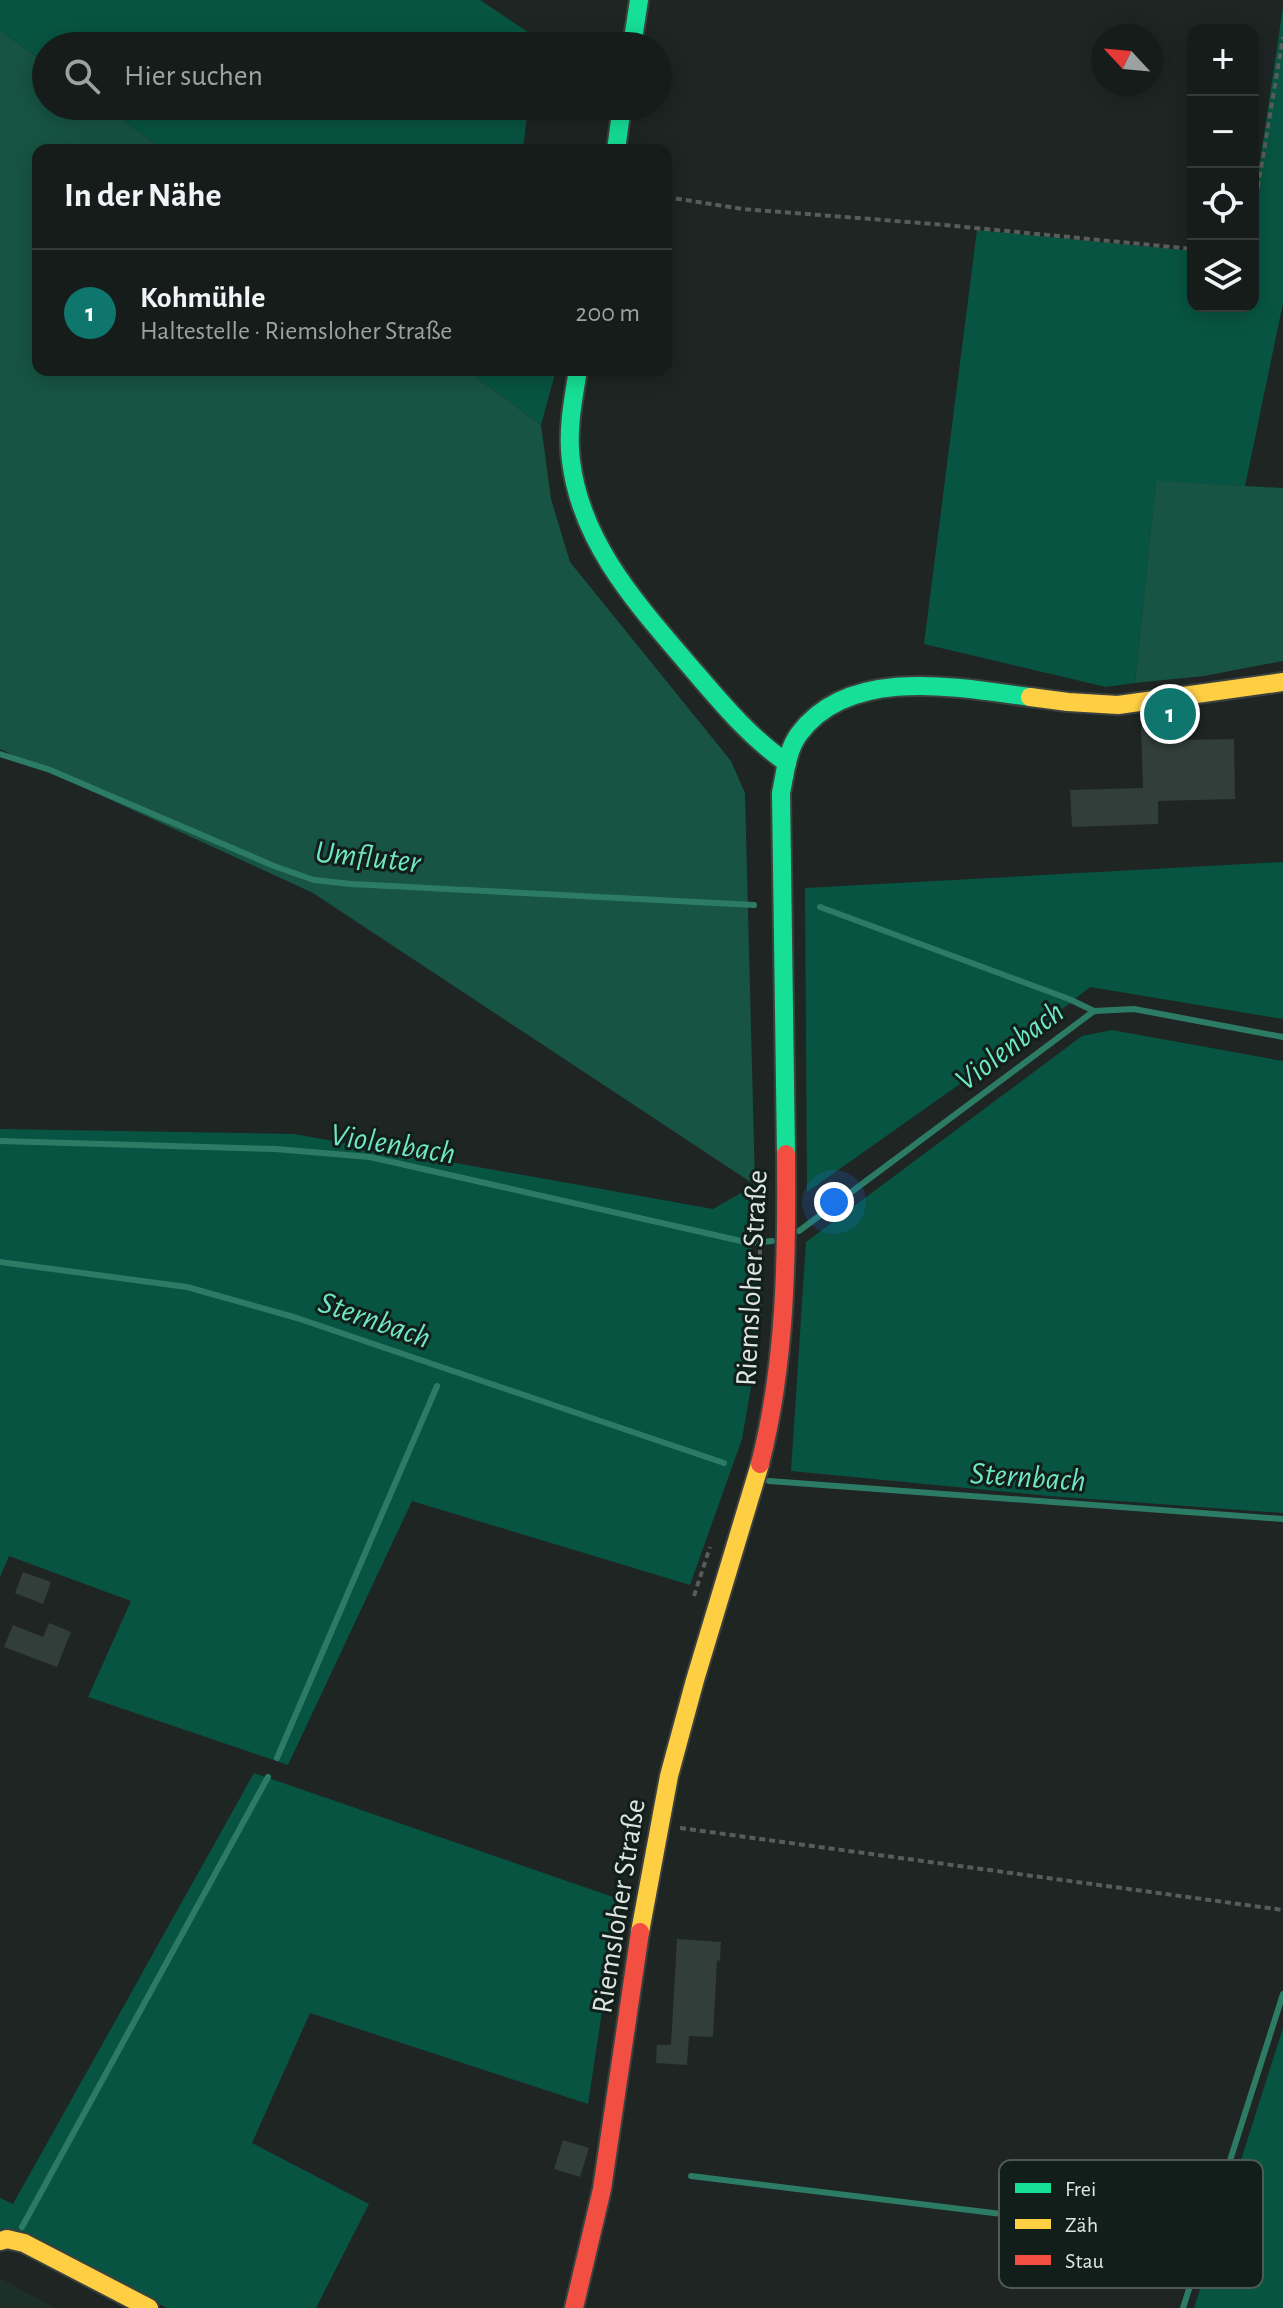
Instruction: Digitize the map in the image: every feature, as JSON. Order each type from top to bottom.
[{"type":"main road","points":[[634,32],[639,0]]},
{"type":"main road","points":[[617,144],[620,120]]},
{"type":"main road","points":[[577,376],[572,406],[571,461],[581,507],[601,552],[628,593],[736,721],[772,754],[787,763]]},
{"type":"main road","name":"Riemsloher Straße","points":[[574,2308],[597,2219],[658,1825],[693,1686],[752,1496],[767,1437],[778,1371],[787,1255],[781,793],[787,763],[799,732],[822,708],[843,697],[880,687],[948,689],[1103,705],[1283,682]]},
{"type":"main road","points":[[0,2241],[7,2239],[24,2243],[149,2308]]},
{"type":"path","points":[[1259,181],[1283,37]]},
{"type":"path","points":[[672,198],[743,209],[1187,248]]},
{"type":"path","points":[[759,1235],[759,1253]]},
{"type":"path","points":[[658,1825],[1283,1910]]},
{"type":"shaded area","points":[[0,2278],[55,2308],[0,2308]]},
{"type":"green space","points":[[0,0],[480,0],[528,32],[32,32],[32,54],[0,30]]},
{"type":"green space","points":[[1283,7],[1283,303],[1245,486],[1156,482],[1135,683],[1106,687],[924,644],[977,230],[1187,250],[1187,312],[1259,312],[1259,169]]},
{"type":"green space","points":[[0,30],[32,54],[32,120],[123,120],[156,144],[32,144],[32,376],[474,376],[541,425],[551,499],[570,562],[731,761],[745,793],[755,1185],[313,893],[0,749]]},
{"type":"green space","points":[[123,120],[526,120],[524,144],[156,144]]},
{"type":"green space","points":[[474,376],[554,376],[541,425]]},
{"type":"green space","points":[[1156,481],[1283,488],[1283,661],[1204,676],[1135,683]]},
{"type":"green space","points":[[1283,862],[1283,1019],[1090,987],[1035,1031],[807,1192],[805,888]]},
{"type":"green space","points":[[1112,1030],[1283,1061],[1283,1513],[1049,1496],[791,1471],[806,1242],[1082,1036]]},
{"type":"green space","points":[[0,1129],[294,1134],[713,1209],[755,1185],[751,1254],[763,1277],[761,1321],[752,1382],[742,1439],[690,1585],[412,1501],[288,1765],[88,1697],[131,1601],[9,1556],[0,1577]]},
{"type":"green space","points":[[254,1773],[619,1899],[588,2104],[310,2013],[252,2143],[369,2204],[316,2308],[167,2308],[10,2229],[0,2230],[0,2198],[13,2204]]},
{"type":"green space","points":[[1283,2028],[1283,2308],[1194,2308],[1200,2288],[1263,2288],[1263,2160],[1241,2160]]},
{"type":"building","points":[[1182,724],[1182,740],[1234,739],[1235,799],[1158,801],[1158,824],[1072,827],[1070,790],[1143,788],[1141,726]]},
{"type":"building","points":[[23,1572],[51,1582],[43,1604],[15,1593]]},
{"type":"building","points":[[49,1623],[71,1632],[57,1667],[4,1647],[13,1625],[43,1637]]},
{"type":"building","points":[[677,1939],[721,1942],[720,1961],[717,1960],[713,2037],[689,2036],[687,2065],[656,2063],[657,2045],[671,2045]]},
{"type":"building","points":[[563,2140],[589,2148],[580,2177],[554,2169]]},
{"type":"waterway","name":"Umfluter","points":[[0,754],[50,770],[274,866],[314,880],[754,905]]},
{"type":"waterway","points":[[820,907],[1094,1011]]},
{"type":"waterway","name":"Violenbach","points":[[799,1231],[1094,1011],[1134,1009],[1283,1037]]},
{"type":"waterway","name":"Violenbach","points":[[0,1141],[275,1149],[370,1157],[750,1243],[772,1241]]},
{"type":"waterway","name":"Sternbach","points":[[0,1262],[187,1287],[297,1318],[724,1463]]},
{"type":"waterway","points":[[277,1758],[437,1386]]},
{"type":"waterway","name":"Sternbach","points":[[769,1481],[1283,1519]]},
{"type":"waterway","points":[[22,2227],[268,1777]]},
{"type":"waterway","name":"Sternbach","points":[[1230,2160],[1283,1994]]},
{"type":"waterway","points":[[691,2176],[999,2214]]},
{"type":"waterway","name":"Sternbach","points":[[1183,2308],[1189,2288]]},
{"type":"traffic: fast","points":[[634,32],[639,0]]},
{"type":"traffic: fast","points":[[617,144],[620,120]]},
{"type":"traffic: fast","points":[[577,376],[570,427],[571,461],[586,519],[599,545],[631,595],[711,691],[747,729],[787,763]]},
{"type":"traffic: fast","points":[[786,1154],[781,793],[795,740],[820,712],[846,698],[875,690],[938,686],[1030,697]]},
{"type":"traffic: slow","points":[[1030,697],[1118,705],[1283,682]]},
{"type":"traffic: slow","points":[[640,1932],[669,1776],[760,1464]]},
{"type":"traffic: slow","points":[[0,2241],[7,2239],[24,2243],[149,2308]]},
{"type":"traffic: jam","points":[[760,1464],[780,1349],[785,1271],[786,1154]]},
{"type":"traffic: jam","points":[[574,2308],[602,2189],[640,1932]]},
{"type":"place","name":"Kohmühle","points":[[1170,714]]}]
